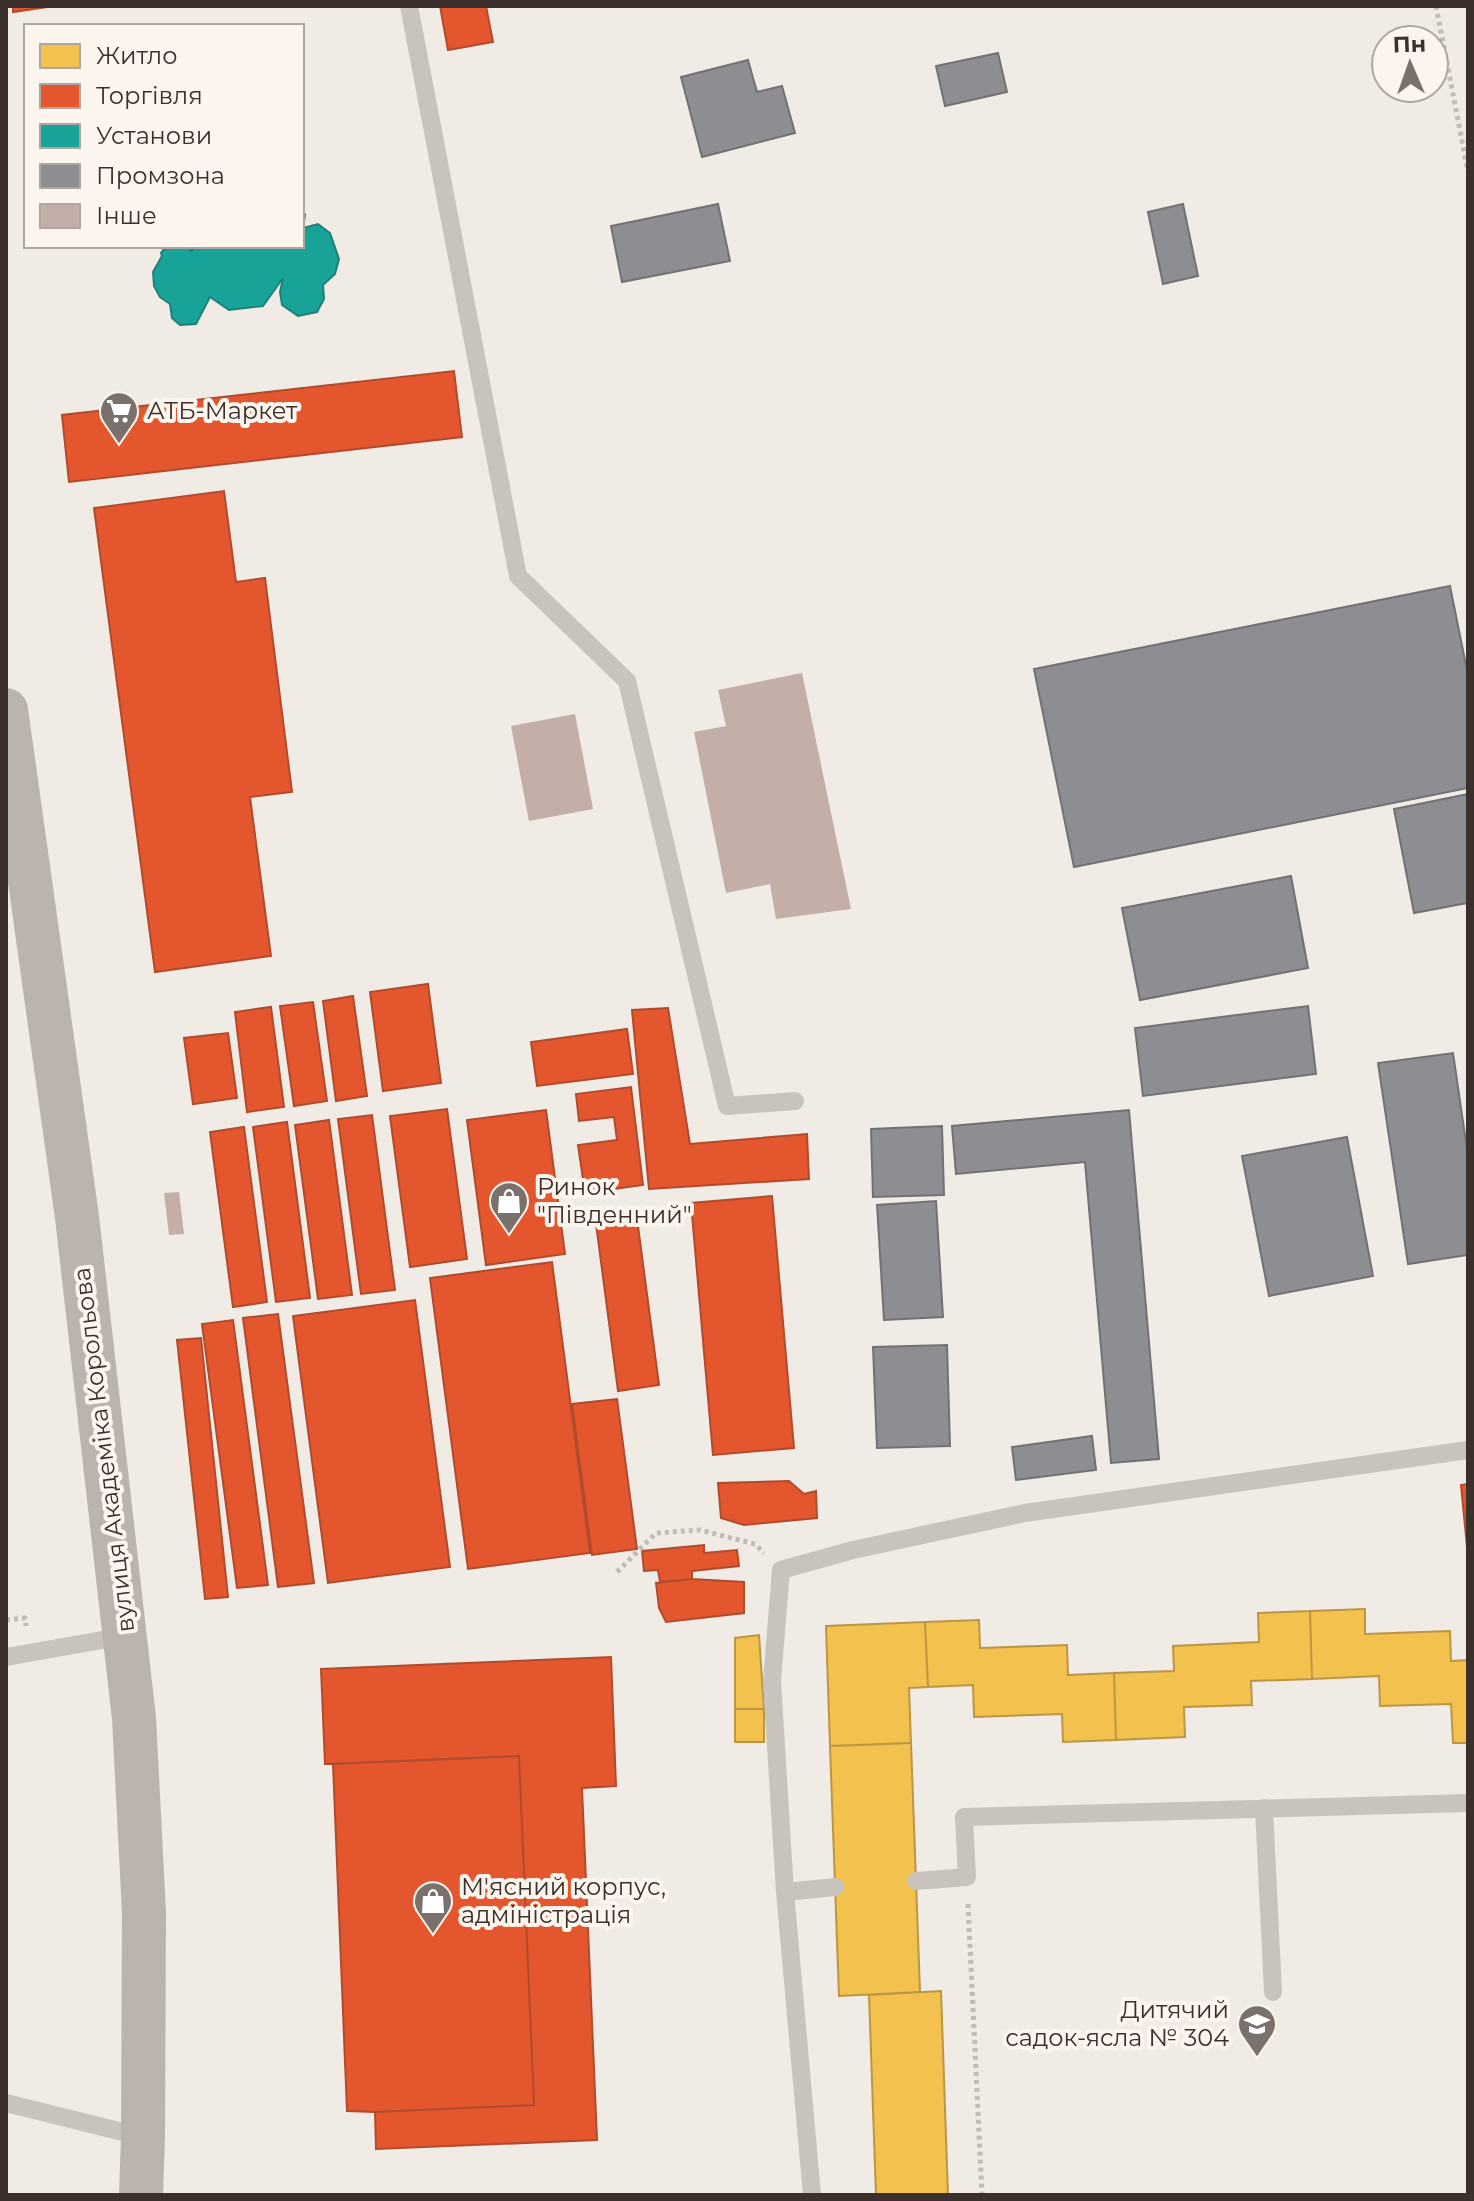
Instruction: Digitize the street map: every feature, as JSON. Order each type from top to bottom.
[{"type":"main road","name":"вулиця Академіка Корольова","points":[[6,710],[77,1217],[134,1718],[144,1913],[141,2195]]},
{"type":"lane","points":[[409,6],[518,576],[627,681],[727,1106],[795,1101]]},
{"type":"lane","points":[[812,2195],[785,1892],[772,1681],[781,1570],[853,1550],[1025,1513],[1468,1450]]},
{"type":"lane","points":[[6,1657],[125,1636]]},
{"type":"lane","points":[[916,1881],[967,1877],[964,1817],[1468,1803]]},
{"type":"lane","points":[[1264,1808],[1273,1992]]},
{"type":"lane","points":[[785,1892],[835,1887]]},
{"type":"lane","points":[[6,2103],[143,2137]]},
{"type":"path","points":[[1436,6],[1468,172]]},
{"type":"path","points":[[617,1572],[656,1533],[700,1530],[755,1544],[781,1570]]},
{"type":"path","points":[[967,1877],[982,2195]]},
{"type":"building: Житло","points":[[1365,1609],[1365,1634],[1450,1631],[1451,1661],[1468,1660],[1468,1743],[1453,1743],[1451,1704],[1380,1706],[1379,1676],[1312,1679],[1310,1611]]},
{"type":"building: Житло","points":[[1310,1611],[1312,1679],[1251,1681],[1252,1705],[1184,1707],[1185,1737],[1116,1740],[1114,1673],[1174,1671],[1173,1646],[1259,1642],[1258,1613]]},
{"type":"building: Житло","points":[[979,1620],[980,1648],[1067,1645],[1068,1675],[1114,1673],[1116,1740],[1063,1742],[1062,1714],[974,1717],[973,1685],[928,1687],[925,1622]]},
{"type":"building: Житло","points":[[925,1622],[928,1687],[909,1688],[911,1743],[830,1746],[826,1626]]},
{"type":"building: Житло","points":[[759,1635],[764,1709],[735,1709],[735,1638]]},
{"type":"building: Житло","points":[[735,1709],[764,1709],[764,1742],[735,1742]]},
{"type":"building: Житло","points":[[911,1743],[920,1992],[839,1996],[830,1746]]},
{"type":"building: Житло","points":[[941,1991],[948,2195],[876,2195],[869,1995]]},
{"type":"building: Торгівля","points":[[13,6],[54,6],[13,12]]},
{"type":"building: Торгівля","points":[[440,6],[486,6],[493,42],[448,50]]},
{"type":"building: Торгівля","points":[[454,371],[462,437],[69,482],[62,415]]},
{"type":"building: Торгівля","points":[[224,491],[236,582],[265,578],[292,792],[250,797],[271,956],[155,972],[94,508]]},
{"type":"building: Торгівля","points":[[428,984],[441,1083],[383,1091],[370,992]]},
{"type":"building: Торгівля","points":[[353,996],[367,1096],[336,1101],[323,1001]]},
{"type":"building: Торгівля","points":[[313,1002],[327,1101],[294,1106],[280,1006]]},
{"type":"building: Торгівля","points":[[271,1007],[284,1107],[247,1112],[235,1012]]},
{"type":"building: Торгівля","points":[[668,1008],[690,1144],[807,1134],[809,1179],[649,1189],[632,1010]]},
{"type":"building: Торгівля","points":[[627,1029],[633,1074],[537,1086],[531,1042]]},
{"type":"building: Торгівля","points":[[228,1033],[237,1098],[193,1104],[184,1038]]},
{"type":"building: Торгівля","points":[[631,1087],[643,1185],[585,1193],[578,1145],[617,1140],[614,1117],[579,1121],[576,1094]]},
{"type":"building: Торгівля","points":[[447,1109],[467,1259],[410,1267],[390,1116]]},
{"type":"building: Торгівля","points":[[546,1110],[565,1254],[486,1265],[467,1120]]},
{"type":"building: Торгівля","points":[[372,1115],[395,1290],[361,1294],[338,1119]]},
{"type":"building: Торгівля","points":[[329,1120],[352,1295],[318,1299],[295,1125]]},
{"type":"building: Торгівля","points":[[287,1122],[310,1298],[276,1302],[253,1127]]},
{"type":"building: Торгівля","points":[[244,1127],[267,1302],[233,1307],[210,1132]]},
{"type":"building: Торгівля","points":[[772,1196],[794,1448],[713,1455],[691,1203]]},
{"type":"building: Торгівля","points":[[636,1211],[659,1385],[618,1391],[595,1216]]},
{"type":"building: Торгівля","points":[[552,1262],[590,1553],[468,1569],[430,1278]]},
{"type":"building: Торгівля","points":[[415,1300],[450,1567],[328,1583],[293,1316]]},
{"type":"building: Торгівля","points":[[278,1314],[314,1583],[278,1587],[243,1318]]},
{"type":"building: Торгівля","points":[[233,1320],[268,1585],[237,1588],[202,1324]]},
{"type":"building: Торгівля","points":[[201,1338],[228,1597],[205,1599],[177,1340]]},
{"type":"building: Торгівля","points":[[617,1399],[637,1549],[592,1555],[572,1404]]},
{"type":"building: Торгівля","points":[[789,1481],[804,1494],[816,1491],[817,1518],[744,1525],[721,1518],[718,1483]]},
{"type":"building: Торгівля","points":[[1468,1484],[1468,1557],[1461,1485]]},
{"type":"building: Торгівля","points":[[704,1545],[704,1553],[737,1550],[739,1566],[692,1571],[692,1579],[660,1582],[658,1570],[644,1571],[642,1551]]},
{"type":"building: Торгівля","points":[[692,1579],[744,1582],[744,1613],[666,1622],[659,1608],[656,1583]]},
{"type":"building: Торгівля","points":[[611,1657],[616,1786],[582,1788],[597,2140],[376,2149],[375,2112],[534,2105],[519,1756],[325,1764],[321,1669]]},
{"type":"building: Торгівля","name":"М'ясний корпус, адміністрація","points":[[519,1756],[534,2105],[347,2111],[333,1764]]},
{"type":"building: Установи","points":[[318,224],[330,233],[339,259],[335,274],[323,285],[324,299],[317,312],[298,316],[282,305],[280,292],[283,278],[263,306],[229,310],[210,297],[196,324],[180,325],[172,318],[170,304],[160,297],[154,286],[153,272],[164,249],[189,248],[191,251],[194,248],[304,248],[304,228]]},
{"type":"building: Промзона","points":[[998,53],[1007,92],[945,106],[936,66]]},
{"type":"building: Промзона","points":[[748,60],[757,92],[782,86],[795,133],[702,157],[681,77]]},
{"type":"building: Промзона","points":[[718,204],[730,261],[622,282],[611,226]]},
{"type":"building: Промзона","points":[[1183,204],[1198,276],[1163,284],[1148,212]]},
{"type":"building: Промзона","points":[[1450,586],[1468,675],[1468,788],[1074,867],[1034,669]]},
{"type":"building: Промзона","points":[[1468,794],[1468,903],[1414,913],[1394,809]]},
{"type":"building: Промзона","points":[[1291,876],[1308,968],[1140,1000],[1122,908]]},
{"type":"building: Промзона","points":[[1308,1006],[1316,1074],[1143,1096],[1135,1028]]},
{"type":"building: Промзона","points":[[1453,1053],[1468,1156],[1468,1255],[1408,1264],[1378,1063]]},
{"type":"building: Промзона","points":[[1129,1110],[1159,1459],[1111,1463],[1085,1162],[956,1174],[952,1126]]},
{"type":"building: Промзона","points":[[942,1126],[944,1195],[873,1197],[871,1129]]},
{"type":"building: Промзона","points":[[1347,1137],[1373,1276],[1269,1296],[1242,1156]]},
{"type":"building: Промзона","points":[[936,1201],[943,1317],[884,1320],[877,1205]]},
{"type":"building: Промзона","points":[[947,1345],[950,1446],[877,1448],[873,1347]]},
{"type":"building: Промзона","points":[[1092,1436],[1096,1470],[1016,1480],[1012,1447]]},
{"type":"building: Інше","points":[[802,673],[851,909],[776,919],[770,884],[726,893],[694,732],[726,726],[718,690]]},
{"type":"building: Інше","points":[[575,714],[593,809],[529,821],[511,726]]},
{"type":"building: Інше","points":[[179,1192],[184,1234],[169,1235],[164,1193]]},
{"type":"place","name":"АТБ-Маркет","points":[[119,445]]},
{"type":"place","name":"Ринок \"Південний\"","points":[[509,1235]]},
{"type":"place","name":"М'ясний корпус, адміністрація","points":[[433,1935]]},
{"type":"place","name":"Дитячий садок-ясла № 304","points":[[1257,2058]]}]
